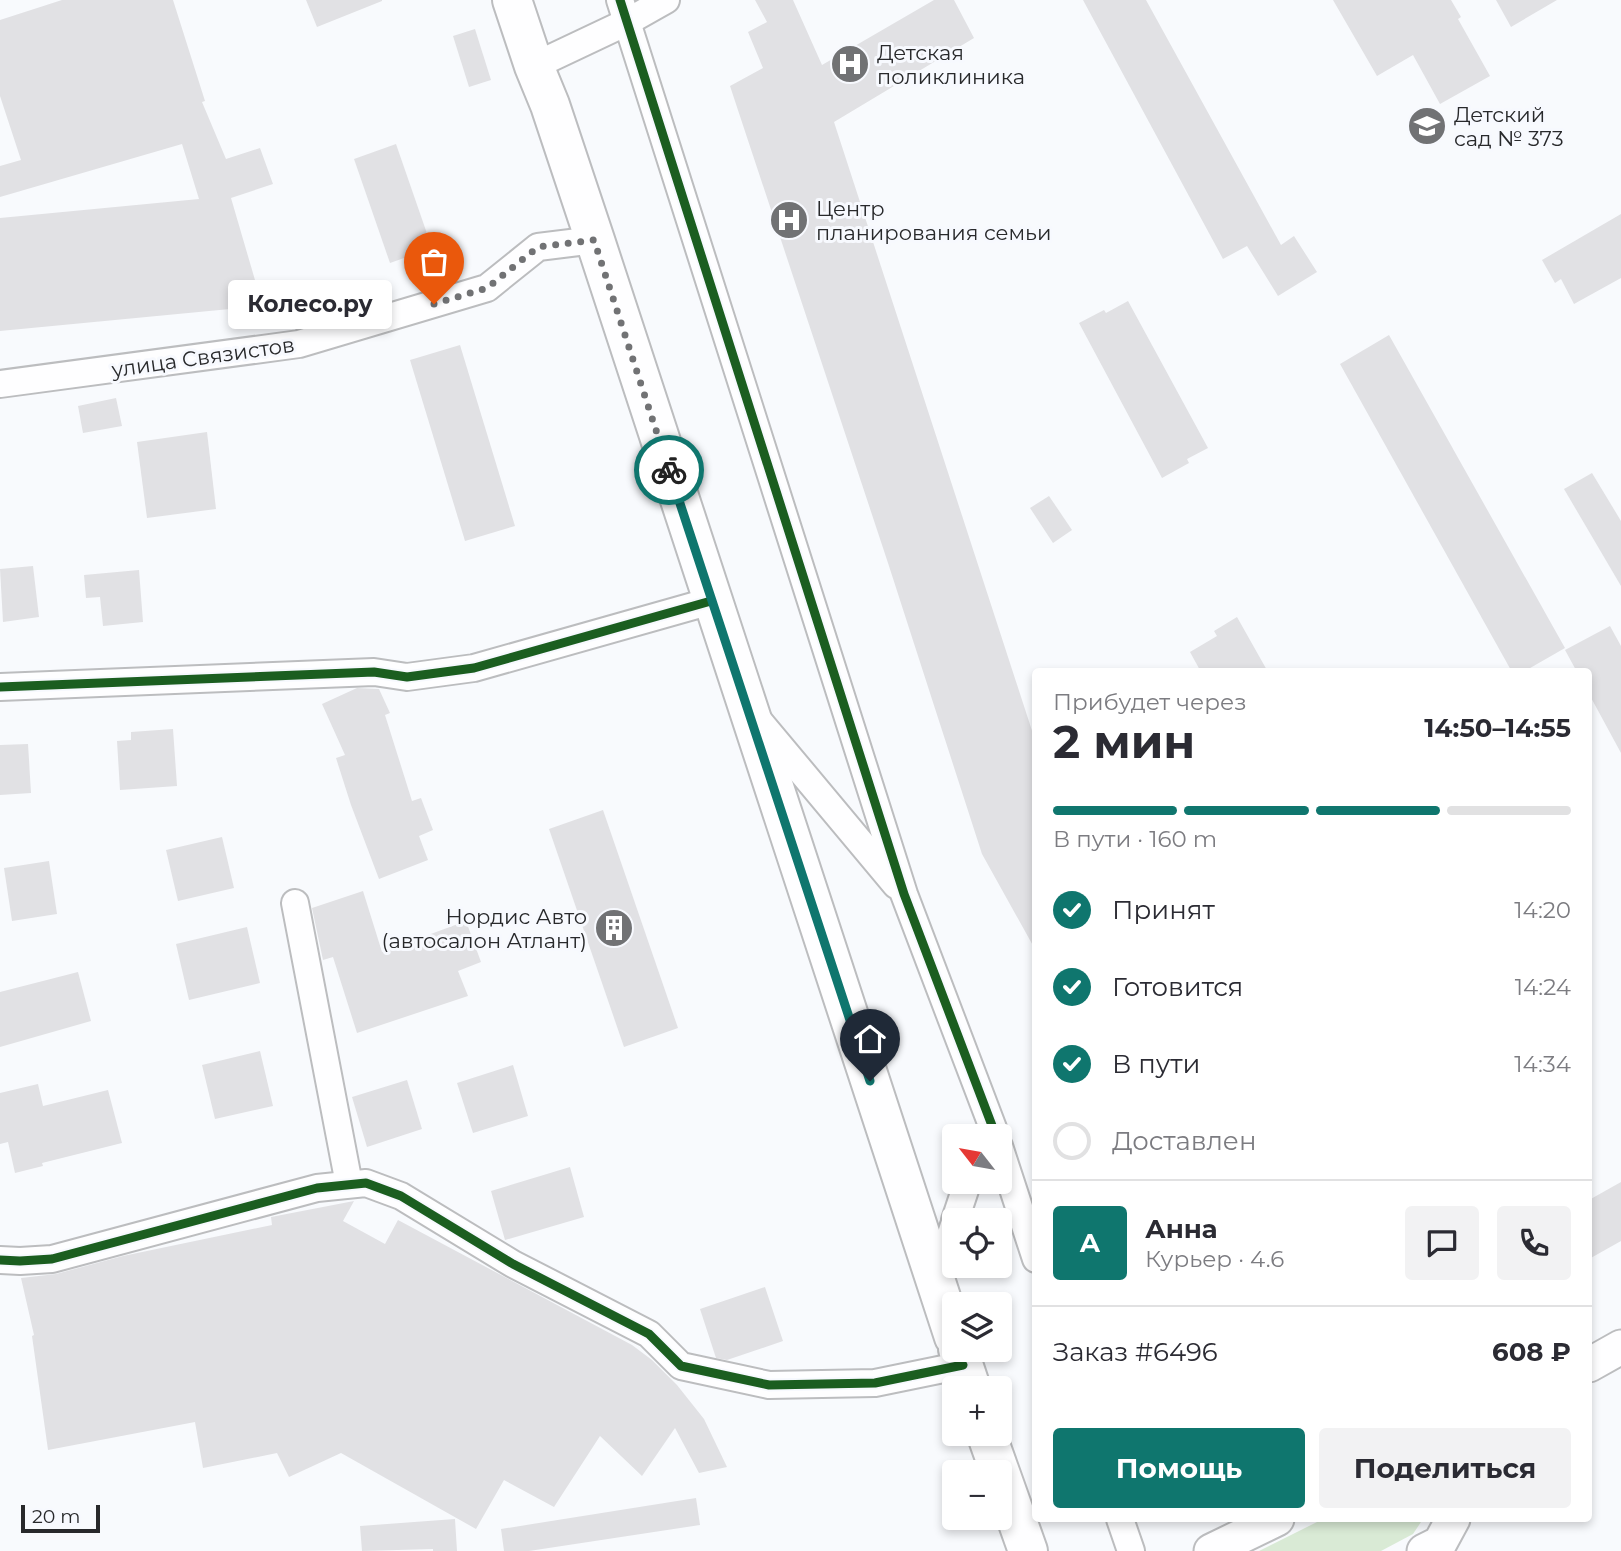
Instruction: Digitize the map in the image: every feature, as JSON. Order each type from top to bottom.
[{"type":"highway","points":[[512,0],[550,105],[942,1299]]},
{"type":"highway","points":[[991,1446],[1028,1551]]},
{"type":"main road","points":[[1592,1363],[1621,1347]]},
{"type":"main road","points":[[1210,1551],[1271,1522]]},
{"type":"main road","points":[[1424,1551],[1440,1543],[1451,1522]]},
{"type":"street","points":[[534,66],[623,11],[666,0]]},
{"type":"street","points":[[623,11],[904,894],[988,1124]]},
{"type":"street","name":"улица Связистов","points":[[0,384],[299,344],[487,288],[538,247],[594,240]]},
{"type":"street","points":[[0,687],[59,687],[374,671],[407,677],[440,674],[493,663],[711,601]]},
{"type":"street","points":[[746,704],[904,894]]},
{"type":"street","points":[[295,903],[349,1184]]},
{"type":"street","points":[[0,1259],[52,1259],[317,1188],[366,1183],[401,1196],[513,1264],[649,1334],[681,1366],[769,1385],[875,1383],[954,1362]]},
{"type":"street","points":[[1012,1186],[1032,1247]]},
{"type":"street","points":[[936,1280],[942,1262]]},
{"type":"street","points":[[1121,1522],[1130,1551]]},
{"type":"green space","points":[[1317,1522],[1421,1522],[1413,1534],[1381,1551],[1259,1551]]},
{"type":"building","points":[[62,0],[173,0],[205,101],[202,102],[226,159],[260,148],[273,184],[231,198],[262,304],[232,313],[230,309],[0,331],[0,218],[199,199],[182,144],[0,197],[0,166],[21,160],[0,96],[0,20]]},
{"type":"building","points":[[306,0],[382,0],[382,1],[317,27]]},
{"type":"building","points":[[755,0],[793,0],[822,65],[934,0],[954,0],[974,38],[834,122],[1032,731],[1032,944],[982,854],[730,86],[763,68],[748,32],[767,22]]},
{"type":"building","points":[[1083,0],[1146,0],[1281,245],[1294,236],[1317,272],[1278,296],[1247,246],[1223,259]]},
{"type":"building","points":[[1333,0],[1451,0],[1461,17],[1458,19],[1490,76],[1440,104],[1413,55],[1377,76]]},
{"type":"building","points":[[1496,0],[1557,0],[1511,27]]},
{"type":"building","points":[[475,29],[491,80],[469,87],[453,36]]},
{"type":"building","points":[[396,144],[432,248],[390,263],[354,159]]},
{"type":"building","points":[[1621,214],[1621,278],[1574,304],[1561,279],[1555,283],[1542,260]]},
{"type":"building","points":[[1128,301],[1208,448],[1187,459],[1189,463],[1162,478],[1079,323]]},
{"type":"building","points":[[1389,335],[1565,648],[1530,668],[1510,668],[1340,364]]},
{"type":"building","points":[[460,345],[515,526],[465,541],[410,360]]},
{"type":"building","points":[[116,398],[122,426],[83,433],[78,406]]},
{"type":"building","points":[[207,432],[216,509],[147,518],[137,442]]},
{"type":"building","points":[[1592,473],[1621,521],[1621,586],[1564,489]]},
{"type":"building","points":[[1049,496],[1072,530],[1053,543],[1030,508]]},
{"type":"building","points":[[33,566],[39,617],[3,622],[0,569]]},
{"type":"building","points":[[139,570],[143,622],[103,626],[100,597],[86,598],[84,575]]},
{"type":"building","points":[[1237,617],[1266,668],[1199,668],[1190,652],[1217,636],[1214,631]]},
{"type":"building","points":[[1610,626],[1621,646],[1621,753],[1592,700],[1592,668],[1575,668],[1565,650]]},
{"type":"building","points":[[357,688],[379,689],[390,713],[385,715],[412,801],[421,798],[433,830],[419,836],[428,860],[379,879],[336,758],[345,755],[322,704]]},
{"type":"building","points":[[173,729],[177,786],[120,790],[117,741],[131,740],[131,732]]},
{"type":"building","points":[[28,744],[31,793],[0,795],[0,745]]},
{"type":"building","name":"Нордис Авто (автосалон Атлант)","points":[[603,810],[678,1028],[624,1047],[549,829]]},
{"type":"building","points":[[222,837],[234,888],[178,901],[166,850]]},
{"type":"building","points":[[49,861],[57,914],[12,921],[4,868]]},
{"type":"building","points":[[363,891],[382,952],[466,921],[481,962],[458,971],[468,996],[357,1033],[333,957],[323,960],[312,908]]},
{"type":"building","points":[[247,927],[260,983],[189,1000],[176,944]]},
{"type":"building","points":[[78,972],[91,1021],[0,1047],[0,992]]},
{"type":"building","points":[[260,1051],[273,1106],[215,1119],[202,1065]]},
{"type":"building","points":[[513,1065],[528,1116],[473,1133],[457,1083]]},
{"type":"building","points":[[407,1080],[422,1129],[367,1147],[352,1097]]},
{"type":"building","points":[[38,1084],[43,1106],[108,1090],[122,1143],[42,1163],[43,1166],[15,1173],[8,1142],[0,1144],[0,1093]]},
{"type":"building","points":[[570,1167],[584,1217],[505,1240],[491,1191]]},
{"type":"building","points":[[1621,1182],[1621,1241],[1592,1257],[1592,1198]]},
{"type":"building","points":[[354,1201],[343,1221],[385,1244],[398,1220],[632,1345],[677,1385],[704,1419],[727,1467],[699,1473],[675,1428],[642,1476],[600,1436],[554,1507],[504,1480],[476,1529],[341,1453],[289,1477],[277,1453],[203,1468],[195,1422],[48,1450],[32,1336],[34,1335],[21,1278],[56,1274],[123,1256],[272,1225],[271,1217]]},
{"type":"building","points":[[765,1287],[783,1341],[727,1360],[716,1358],[700,1309]]},
{"type":"building","points":[[696,1498],[700,1525],[529,1551],[504,1551],[501,1529]]},
{"type":"building","points":[[455,1519],[457,1551],[362,1551],[360,1526]]},
{"type":"cycle path","points":[[620,0],[904,894],[991,1124]]},
{"type":"cycle path","points":[[0,687],[374,672],[407,677],[474,668],[711,601]]},
{"type":"cycle path","points":[[0,1260],[52,1259],[317,1188],[366,1183],[401,1196],[513,1264],[649,1334],[681,1366],[769,1385],[875,1383],[963,1365]]},
{"type":"way so far","points":[[434,304],[487,288],[538,247],[594,240],[669,470]]},
{"type":"place","name":"Детская поликлиника","points":[[850,64]]},
{"type":"place","name":"Детский сад № 373","points":[[1427,126]]},
{"type":"place","name":"Центр планирования семьи","points":[[789,220]]},
{"type":"place","name":"Колесо.ру","points":[[434,304]]},
{"type":"place","name":"Нордис Авто (автосалон Атлант)","points":[[614,928]]},
{"type":"route","points":[[669,470],[870,1081]]}]
